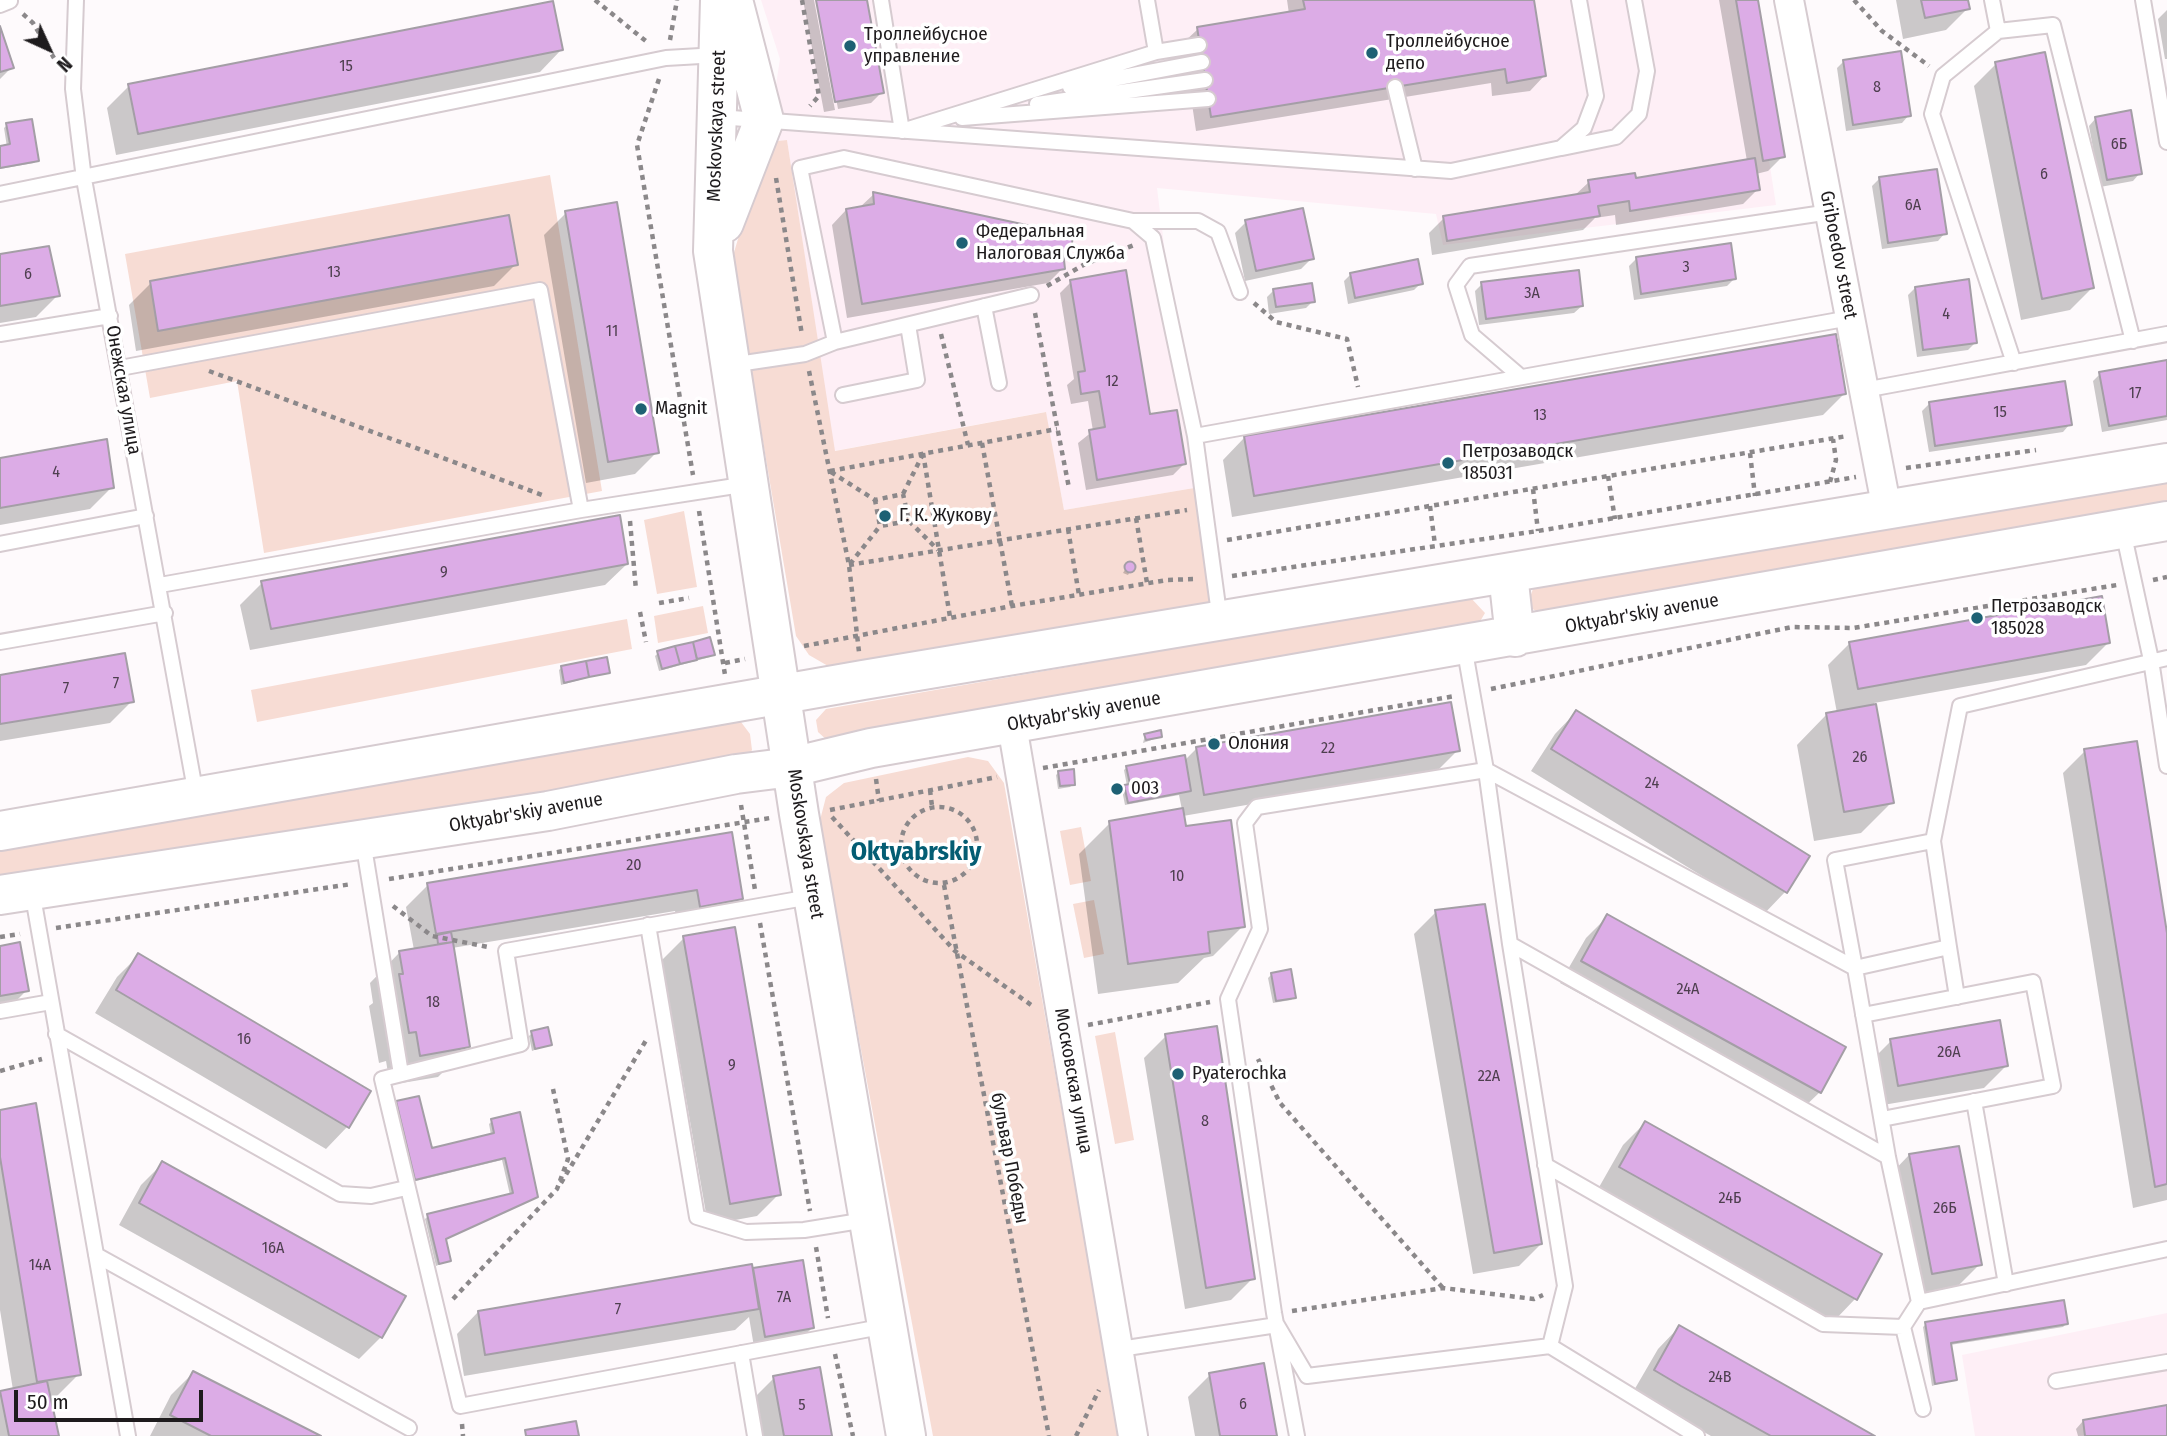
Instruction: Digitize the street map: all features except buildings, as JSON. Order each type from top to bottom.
[{"type":"main road","name":"Moskovskaya street","points":[[713,251],[764,120],[730,69],[720,0]]},
{"type":"main road","name":"Moskovskaya street","points":[[733,0],[730,69],[717,116],[713,251],[799,814],[906,1436]]},
{"type":"main road","points":[[0,831],[782,696],[2167,463]]},
{"type":"main road","name":"Oktyabr'skiy avenue","points":[[16,893],[548,811],[736,774],[792,766],[871,748],[2167,521]]},
{"type":"main road","points":[[1508,574],[1515,637]]},
{"type":"street","name":"Griboedov street","points":[[1789,0],[1887,510]]},
{"type":"street","name":"Московская улица","points":[[1012,725],[1133,1436]]},
{"type":"lane","name":"Онежская улица","points":[[76,0],[73,89],[84,179],[160,585],[196,796]]},
{"type":"lane","points":[[881,0],[902,131]]},
{"type":"lane","points":[[1147,0],[1156,52]]},
{"type":"lane","points":[[1561,148],[1584,128],[1596,96],[1579,0]]},
{"type":"lane","points":[[717,116],[1451,171],[1616,136],[1639,114],[1647,71],[1634,0]]},
{"type":"lane","points":[[1992,0],[1998,31]]},
{"type":"lane","points":[[2143,0],[2163,97],[2167,142]]},
{"type":"lane","points":[[2014,363],[1932,114],[1943,76],[1998,31],[2053,25],[2133,341]]},
{"type":"lane","points":[[902,131],[1156,52],[1199,45]]},
{"type":"lane","points":[[0,194],[84,179],[666,58],[730,69]]},
{"type":"lane","points":[[979,107],[1158,68],[1202,62]]},
{"type":"lane","points":[[953,115],[1205,80]]},
{"type":"lane","points":[[1395,88],[1415,169]]},
{"type":"lane","points":[[936,120],[1208,99]]},
{"type":"lane","points":[[835,342],[800,168],[844,158],[1133,221],[1198,221],[1218,232],[1240,292]]},
{"type":"lane","points":[[1521,377],[1472,335],[1455,285],[1470,266],[1830,212]]},
{"type":"lane","points":[[1133,221],[1153,238],[1195,436],[1220,622]]},
{"type":"lane","points":[[120,368],[540,290],[581,510]]},
{"type":"lane","points":[[730,365],[805,354],[835,342],[1031,295]]},
{"type":"lane","points":[[984,306],[999,383]]},
{"type":"lane","points":[[0,334],[110,316]]},
{"type":"lane","points":[[1195,436],[1850,318]]},
{"type":"lane","points":[[843,394],[917,380],[908,325]]},
{"type":"lane","points":[[1864,390],[2167,334]]},
{"type":"lane","points":[[160,585],[581,510],[750,484]]},
{"type":"lane","points":[[0,544],[146,516]]},
{"type":"lane","points":[[2122,529],[2151,660],[2167,766]]},
{"type":"lane","points":[[0,642],[165,613]]},
{"type":"lane","points":[[1464,646],[1486,770],[1510,944],[1565,1286],[1550,1346]]},
{"type":"lane","points":[[1957,997],[1933,842],[1960,706],[2167,658]]},
{"type":"lane","points":[[1297,1436],[1275,1319],[1228,999],[1260,929],[1245,823],[1257,807],[1486,770],[1855,968],[1949,947]]},
{"type":"lane","points":[[363,839],[401,1074]]},
{"type":"lane","points":[[1923,1409],[1903,1327],[1919,1302],[1888,1157],[1835,860],[1933,842]]},
{"type":"lane","points":[[16,893],[51,1002],[128,1436]]},
{"type":"lane","points":[[813,896],[506,951],[521,1044],[382,1079],[460,1406],[887,1326]]},
{"type":"lane","points":[[648,925],[697,1217],[746,1232],[804,1230],[869,1220]]},
{"type":"lane","points":[[1510,944],[1888,1157]]},
{"type":"lane","points":[[1863,1015],[2033,982],[2053,1086],[1882,1119]]},
{"type":"lane","points":[[0,1011],[51,1002]]},
{"type":"lane","points":[[57,1034],[340,1194],[371,1196],[407,1188]]},
{"type":"lane","points":[[1974,1101],[2006,1284]]},
{"type":"lane","points":[[1545,1165],[1823,1324],[1903,1327]]},
{"type":"lane","points":[[1919,1302],[2167,1249]]},
{"type":"lane","points":[[96,1255],[409,1428]]},
{"type":"lane","points":[[1275,1319],[1307,1376],[1550,1346],[1696,1436]]},
{"type":"lane","points":[[1120,1349],[1275,1319]]},
{"type":"lane","points":[[741,1353],[755,1436]]},
{"type":"lane","points":[[2056,1381],[2167,1362]]},
{"type":"path","points":[[594,0],[666,58]]},
{"type":"path","points":[[1854,0],[1882,31],[1943,76]]},
{"type":"path","points":[[5,3],[33,23],[73,89]]},
{"type":"path","points":[[1069,488],[1031,295],[1085,264],[1153,238]]},
{"type":"path","points":[[1240,292],[1276,322],[1347,339],[1362,405]]},
{"type":"path","points":[[937,318],[968,445]]},
{"type":"path","points":[[172,358],[581,510]]},
{"type":"path","points":[[903,494],[875,500],[830,471],[1057,429]]},
{"type":"path","points":[[1208,543],[1833,439],[1836,460],[1830,482]]},
{"type":"path","points":[[982,443],[1012,606]]},
{"type":"path","points":[[725,663],[857,634],[1147,583],[1215,579],[1538,531],[1755,496],[1880,472],[2044,449]]},
{"type":"path","points":[[923,453],[903,494],[909,521],[939,550]]},
{"type":"path","points":[[923,453],[950,617]]},
{"type":"path","points":[[1750,453],[1755,496]]},
{"type":"path","points":[[1608,476],[1615,519]]},
{"type":"path","points":[[1533,489],[1538,531]]},
{"type":"path","points":[[875,500],[880,526]]},
{"type":"path","points":[[628,503],[636,590]]},
{"type":"path","points":[[1430,506],[1435,545]]},
{"type":"path","points":[[849,565],[1203,507]]},
{"type":"path","points":[[1136,518],[1147,583]]},
{"type":"path","points":[[857,634],[849,565],[880,526],[909,521]]},
{"type":"path","points":[[1068,529],[1079,595]]},
{"type":"path","points":[[1228,999],[1063,1029],[955,951],[826,811],[1220,735],[1471,694],[1792,627],[1853,628],[2167,577]]},
{"type":"path","points":[[659,603],[690,598]]},
{"type":"path","points":[[640,612],[646,642]]},
{"type":"path","points":[[930,790],[932,806]]},
{"type":"path","points":[[932,806],[962,813],[978,843],[971,869],[944,885],[914,876],[900,853],[906,823],[932,806]]},
{"type":"path","points":[[744,821],[799,814]]},
{"type":"path","name":"бульвар Победы","points":[[944,885],[1049,1436]]},
{"type":"path","points":[[370,889],[432,936],[506,951]]},
{"type":"path","points":[[438,1315],[557,1189],[590,1139],[663,1011]]},
{"type":"path","points":[[0,1071],[60,1054]]},
{"type":"path","points":[[1257,1057],[1280,1103],[1443,1289]]},
{"type":"path","points":[[553,1090],[568,1159],[557,1189]]},
{"type":"path","points":[[1275,1319],[1443,1289],[1534,1299],[1565,1286]]},
{"type":"shaded area","name":"Троллейбусное управление","points":[[761,0],[1744,0],[1776,205],[1443,245],[1436,214],[1157,188],[1194,488],[1064,510],[1045,412],[834,451],[787,140],[767,142],[780,59]]},
{"type":"shaded area","points":[[787,140],[835,451],[1046,412],[1064,510],[1194,488],[1217,605],[828,666],[809,655],[796,636],[732,259],[767,142]]},
{"type":"shaded area","points":[[550,175],[602,491],[264,553],[237,381],[150,398],[125,254]]},
{"type":"shaded area","points":[[2167,476],[2167,509],[1547,617],[1527,606],[1534,586]]},
{"type":"shaded area","points":[[684,511],[697,587],[657,594],[644,520]]},
{"type":"shaded area","points":[[1470,597],[1485,613],[1475,630],[829,742],[818,732],[816,720],[826,709]]},
{"type":"shaded area","points":[[703,606],[708,633],[658,643],[654,616]]},
{"type":"shaded area","points":[[627,619],[632,649],[257,722],[251,690]]},
{"type":"shaded area","points":[[741,722],[750,734],[752,750],[746,760],[0,895],[0,847]]},
{"type":"shaded area","points":[[968,757],[988,761],[1004,783],[1119,1436],[933,1436],[819,824],[826,797],[844,783]]},
{"type":"shaded area","points":[[1081,827],[1091,881],[1070,885],[1060,831]]},
{"type":"shaded area","points":[[1094,900],[1104,954],[1084,958],[1073,904]]},
{"type":"shaded area","points":[[1115,1032],[1134,1140],[1115,1144],[1095,1036]]},
{"type":"shaded area","points":[[2167,1313],[2167,1436],[1975,1436],[1962,1355]]},
{"type":"place","name":"Троллейбусное управление","points":[[850,46]]},
{"type":"place","name":"Троллейбусное депо","points":[[1372,53]]},
{"type":"place","name":"Федеральная Налоговая Служба","points":[[962,243]]},
{"type":"place","name":"Magnit","points":[[641,409]]},
{"type":"place","name":"Петрозаводск 185031","points":[[1448,463]]},
{"type":"place","name":"Г. К. Жукову","points":[[885,516]]},
{"type":"place","name":"Петрозаводск 185028","points":[[1977,618]]},
{"type":"place","name":"Олония","points":[[1214,744]]},
{"type":"place","name":"003","points":[[1117,789]]},
{"type":"place","name":"Pyaterochka","points":[[1178,1074]]},
{"type":"district","name":"Oktyabrskiy","points":[[916,853]]}]
